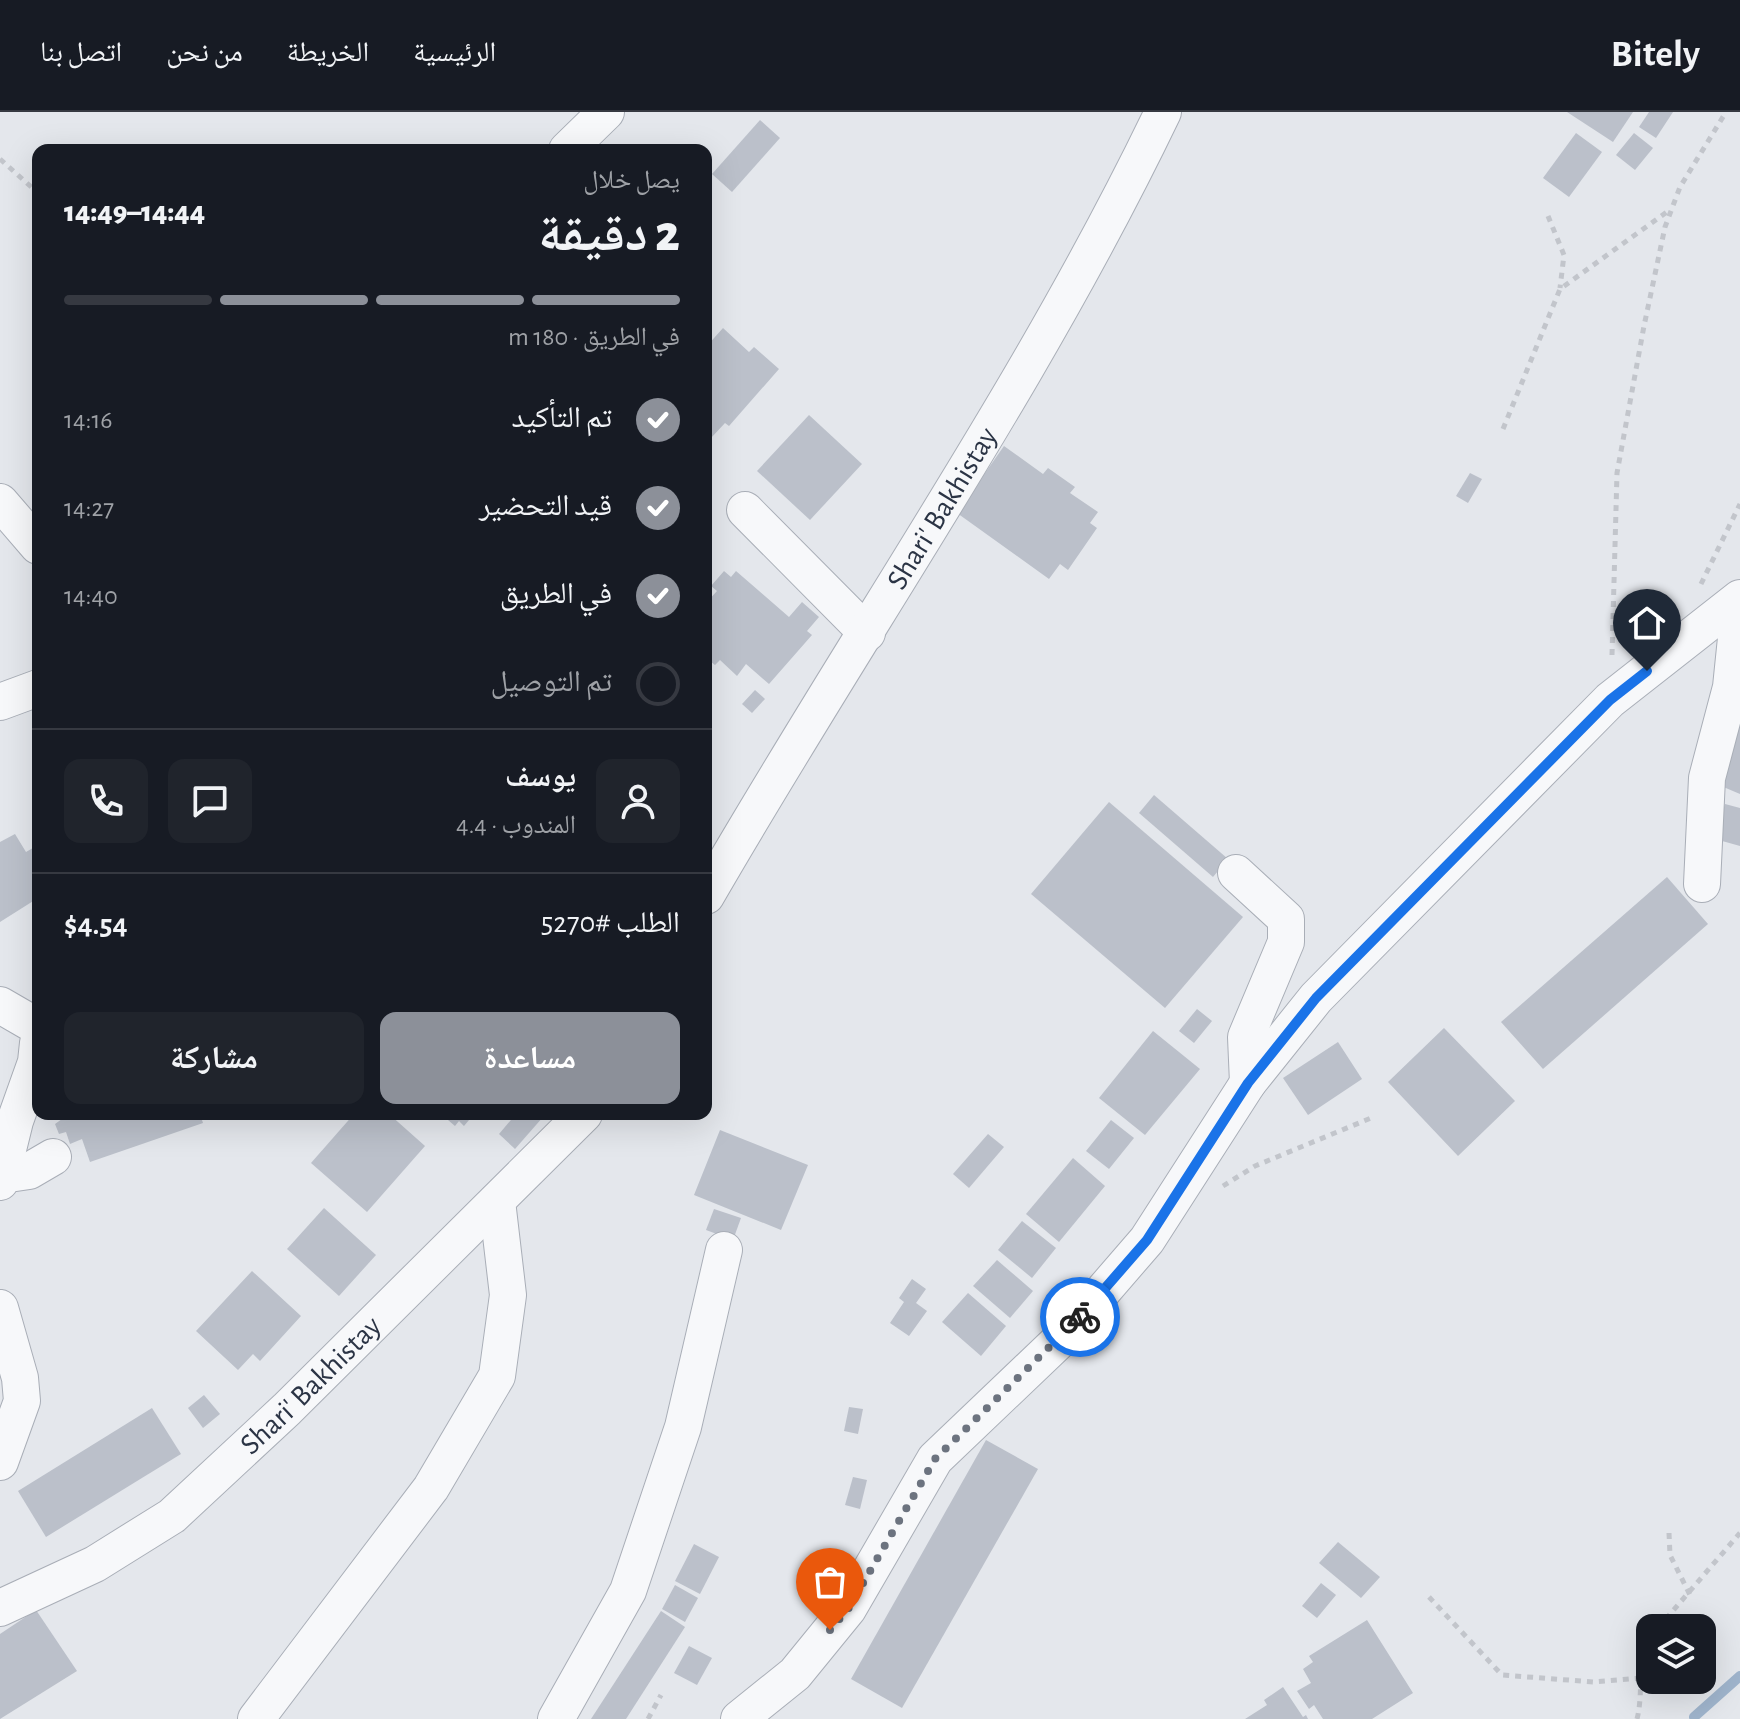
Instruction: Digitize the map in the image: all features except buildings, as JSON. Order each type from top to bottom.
[{"type":"street","points":[[573,144],[606,112]]},
{"type":"street","name":"Shari' Bakhistay","points":[[712,886],[867,633],[1110,222],[1163,112]]},
{"type":"street","points":[[0,502],[32,539]]},
{"type":"street","points":[[745,510],[867,633]]},
{"type":"street","points":[[739,1719],[795,1674],[848,1609],[935,1459],[1064,1336],[1147,1240],[1248,1083],[1316,998],[1610,700],[1740,599]]},
{"type":"street","points":[[1702,884],[1707,778],[1731,687],[1740,599]]},
{"type":"street","points":[[0,702],[32,690]]},
{"type":"street","points":[[1236,873],[1286,919],[1286,942],[1246,1037],[1248,1083]]},
{"type":"street","points":[[0,1005],[32,1024]]},
{"type":"street","points":[[32,1075],[2,1170],[29,1171],[53,1157]]},
{"type":"street","name":"Shari' Bakhistay","points":[[0,1608],[95,1564],[172,1516],[287,1409],[578,1120]]},
{"type":"street","points":[[256,1719],[431,1488],[497,1376],[508,1295],[497,1201]]},
{"type":"street","points":[[556,1719],[628,1591],[683,1427],[724,1250]]},
{"type":"street","points":[[0,1308],[20,1378],[22,1401],[0,1462]]},
{"type":"path","points":[[1610,700],[1617,473],[1644,326],[1672,208],[1680,187],[1726,112]]},
{"type":"path","points":[[0,159],[32,188]]},
{"type":"path","points":[[1560,289],[1672,208]]},
{"type":"path","points":[[1503,429],[1560,289],[1564,255],[1548,216]]},
{"type":"path","points":[[1222,1187],[1255,1166],[1371,1118]]},
{"type":"path","points":[[1669,1533],[1670,1555],[1690,1595]]},
{"type":"path","points":[[1672,1614],[1740,1533]]},
{"type":"path","points":[[1429,1597],[1502,1675],[1594,1682],[1636,1678]]},
{"type":"path","points":[[1637,1719],[1640,1694]]},
{"type":"path","points":[[648,1719],[661,1695]]},
{"type":"waterway","points":[[1694,1717],[1740,1676]]},
{"type":"way so far","points":[[830,1630],[848,1609],[935,1459],[1080,1317]]},
{"type":"route","points":[[1080,1317],[1147,1240],[1248,1083],[1316,998],[1610,700],[1647,671]]}]
